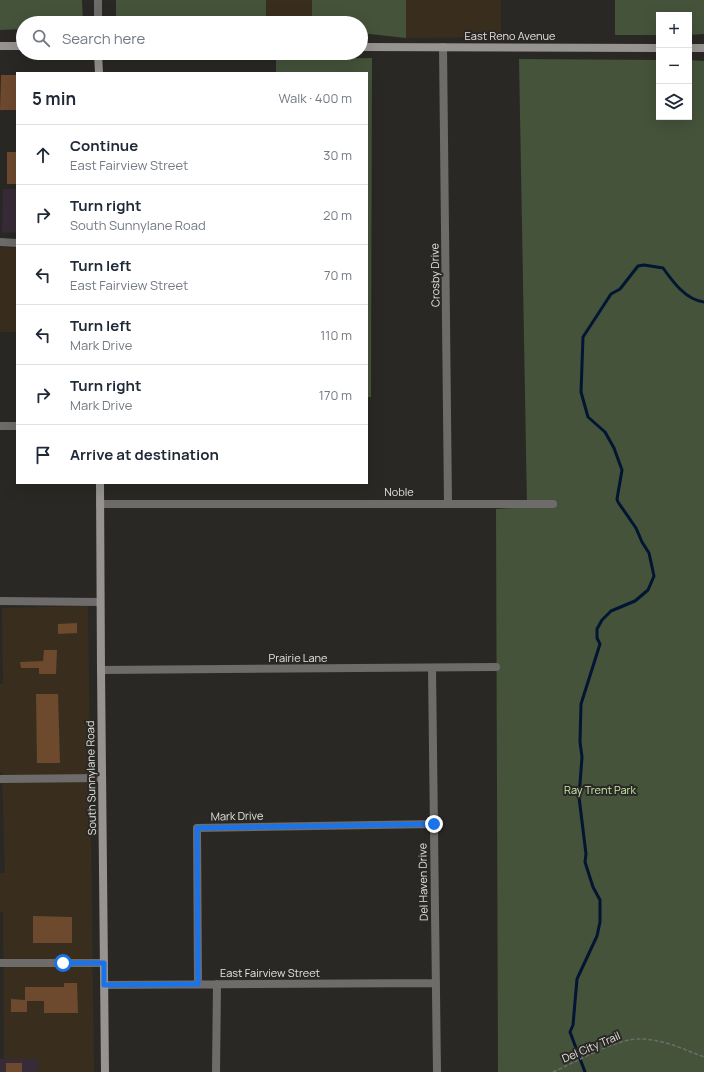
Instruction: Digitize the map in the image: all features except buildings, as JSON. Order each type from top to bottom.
[{"type":"main road","points":[[0,46],[16,46]]},
{"type":"main road","name":"East Reno Avenue","points":[[368,47],[656,48]]},
{"type":"main road","points":[[692,48],[704,48]]},
{"type":"main road","points":[[98,60],[99,72]]},
{"type":"main road","name":"South Sunnylane Road","points":[[100,484],[100,602],[106,1072]]},
{"type":"street","points":[[98,0],[98,16]]},
{"type":"street","name":"Crosby Drive","points":[[443,47],[448,503]]},
{"type":"street","points":[[0,242],[16,243]]},
{"type":"street","points":[[0,426],[16,426]]},
{"type":"street","name":"Noble","points":[[100,504],[553,504]]},
{"type":"street","points":[[0,602],[100,602]]},
{"type":"street","name":"Prairie Lane","points":[[101,670],[496,667]]},
{"type":"street","name":"Del Haven Drive","points":[[432,668],[437,1072]]},
{"type":"street","points":[[0,779],[102,778]]},
{"type":"street","name":"Mark Drive","points":[[198,984],[197,828],[434,824]]},
{"type":"street","points":[[0,963],[104,963]]},
{"type":"street","name":"East Fairview Street","points":[[104,985],[436,983]]},
{"type":"street","points":[[216,1072],[217,984]]},
{"type":"path","name":"Del City Trail","points":[[553,1072],[600,1051],[637,1038],[668,1043],[704,1057]]},
{"type":"shaded area","points":[[266,0],[312,0],[312,16],[266,16]]},
{"type":"shaded area","points":[[406,0],[501,0],[501,37],[406,38]]},
{"type":"shaded area","points":[[3,189],[16,189],[16,232],[2,233]]},
{"type":"shaded area","points":[[0,247],[16,248],[16,332],[0,332]]},
{"type":"shaded area","points":[[88,606],[94,1072],[38,1072],[38,1059],[4,1059],[3,912],[0,912],[0,873],[5,873],[2,772],[0,772],[0,684],[3,684],[2,608]]},
{"type":"shaded area","points":[[0,1059],[38,1059],[38,1072],[0,1072]]},
{"type":"green space","points":[[0,0],[82,0],[83,16],[16,16],[16,29],[0,30]]},
{"type":"green space","points":[[116,0],[266,0],[266,16],[116,16]]},
{"type":"green space","points":[[312,0],[406,0],[406,38],[368,34],[368,16],[312,16]]},
{"type":"green space","points":[[615,0],[704,0],[704,34],[692,35],[692,12],[656,12],[656,35],[615,35]]},
{"type":"green space","points":[[368,58],[372,58],[371,397],[368,397],[368,72],[276,72],[276,60],[368,60]]},
{"type":"green space","name":"Ray Trent Park","points":[[519,59],[656,60],[656,120],[692,120],[692,60],[704,61],[704,1072],[498,1072],[496,509],[527,507]]},
{"type":"waterway","points":[[585,1072],[570,1032],[573,1025],[577,979],[597,936],[600,922],[600,900],[593,887],[585,862],[586,854],[579,797],[582,757],[580,742],[581,704],[600,644],[597,638],[597,629],[602,620],[611,611],[635,601],[648,590],[654,576],[649,553],[636,528],[617,499],[622,470],[614,448],[605,432],[588,417],[581,392],[583,337],[611,294],[620,289],[638,266],[644,265],[663,268],[680,290],[691,298],[704,302]]},
{"type":"route","points":[[63,963],[104,963],[104,985],[198,984],[197,828],[434,824]]}]
